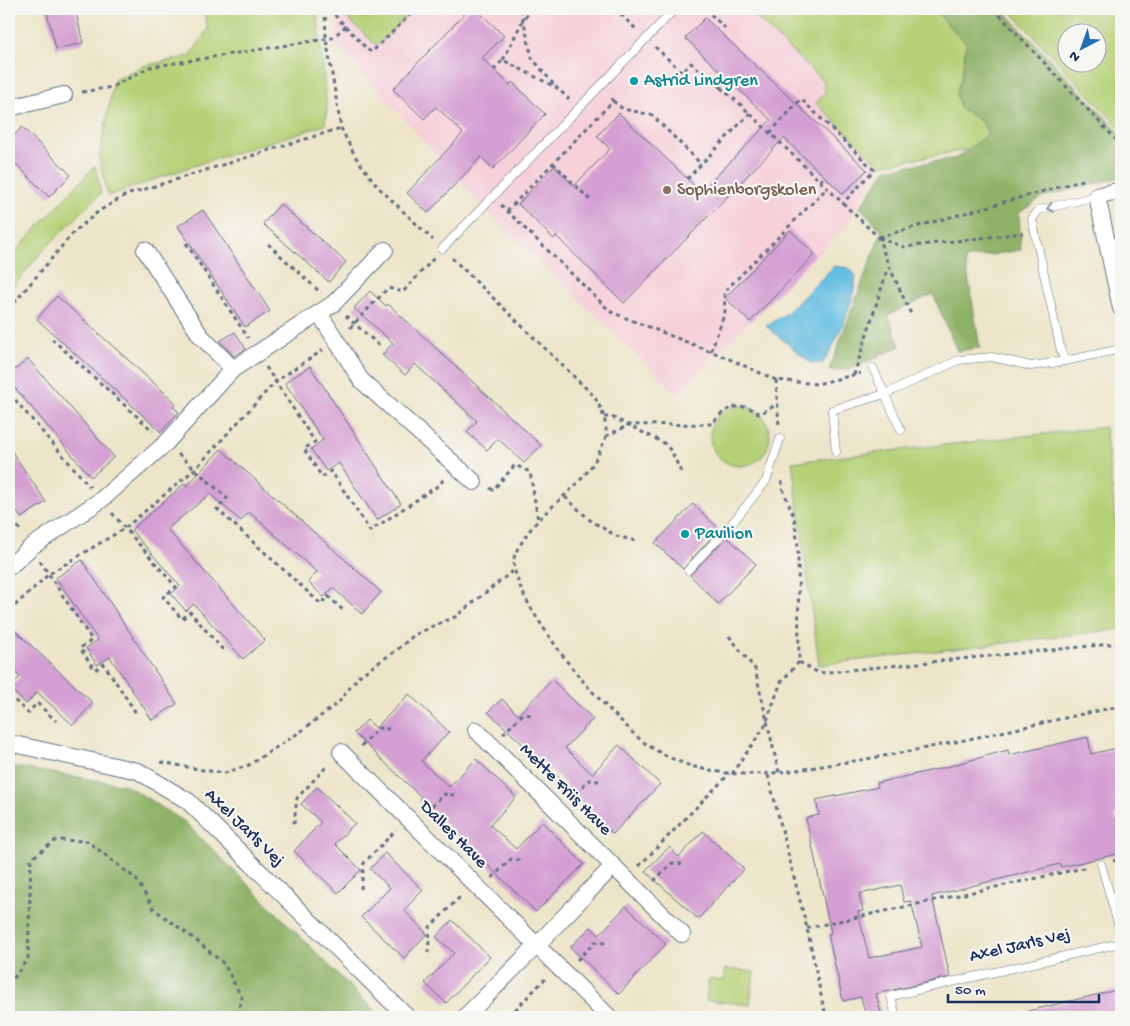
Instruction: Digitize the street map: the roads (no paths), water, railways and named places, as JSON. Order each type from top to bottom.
[{"type":"street","points":[[9,108],[64,95]]},
{"type":"street","points":[[1121,190],[1097,196],[1121,308]]},
{"type":"street","points":[[145,250],[200,335],[233,368]]},
{"type":"street","points":[[9,567],[31,547],[101,500],[166,443],[233,368],[334,304],[385,250]]},
{"type":"street","points":[[319,312],[361,380],[474,482]]},
{"type":"street","name":"Mette Friis Have","points":[[476,730],[682,934]]},
{"type":"street","name":"Axel Jarls Vej","points":[[9,743],[138,771],[188,801],[407,1017]]},
{"type":"street","name":"Dalles Have","points":[[344,756],[608,1017]]},
{"type":"street","points":[[465,1017],[613,866]]},
{"type":"lane","points":[[442,249],[675,9]]},
{"type":"lane","points":[[1065,361],[1032,220],[1039,210],[1097,196]]},
{"type":"lane","points":[[836,452],[832,410],[885,394],[959,360],[992,357],[1031,366],[1121,349]]},
{"type":"lane","points":[[873,368],[901,430]]},
{"type":"lane","points":[[688,570],[730,526],[766,481],[780,439]]},
{"type":"lane","points":[[1101,864],[1121,934]]},
{"type":"lane","name":"Axel Jarls Vej","points":[[896,1017],[891,996],[1121,943]]},
{"type":"water","points":[[834,266],[849,268],[856,276],[852,299],[840,332],[823,363],[811,363],[766,326],[787,313]]},
{"type":"place","name":"Astrid Lindgren","points":[[634,81]]},
{"type":"place","name":"Sophienborgskolen","points":[[667,190]]},
{"type":"place","name":"Pavilion","points":[[685,534]]}]
